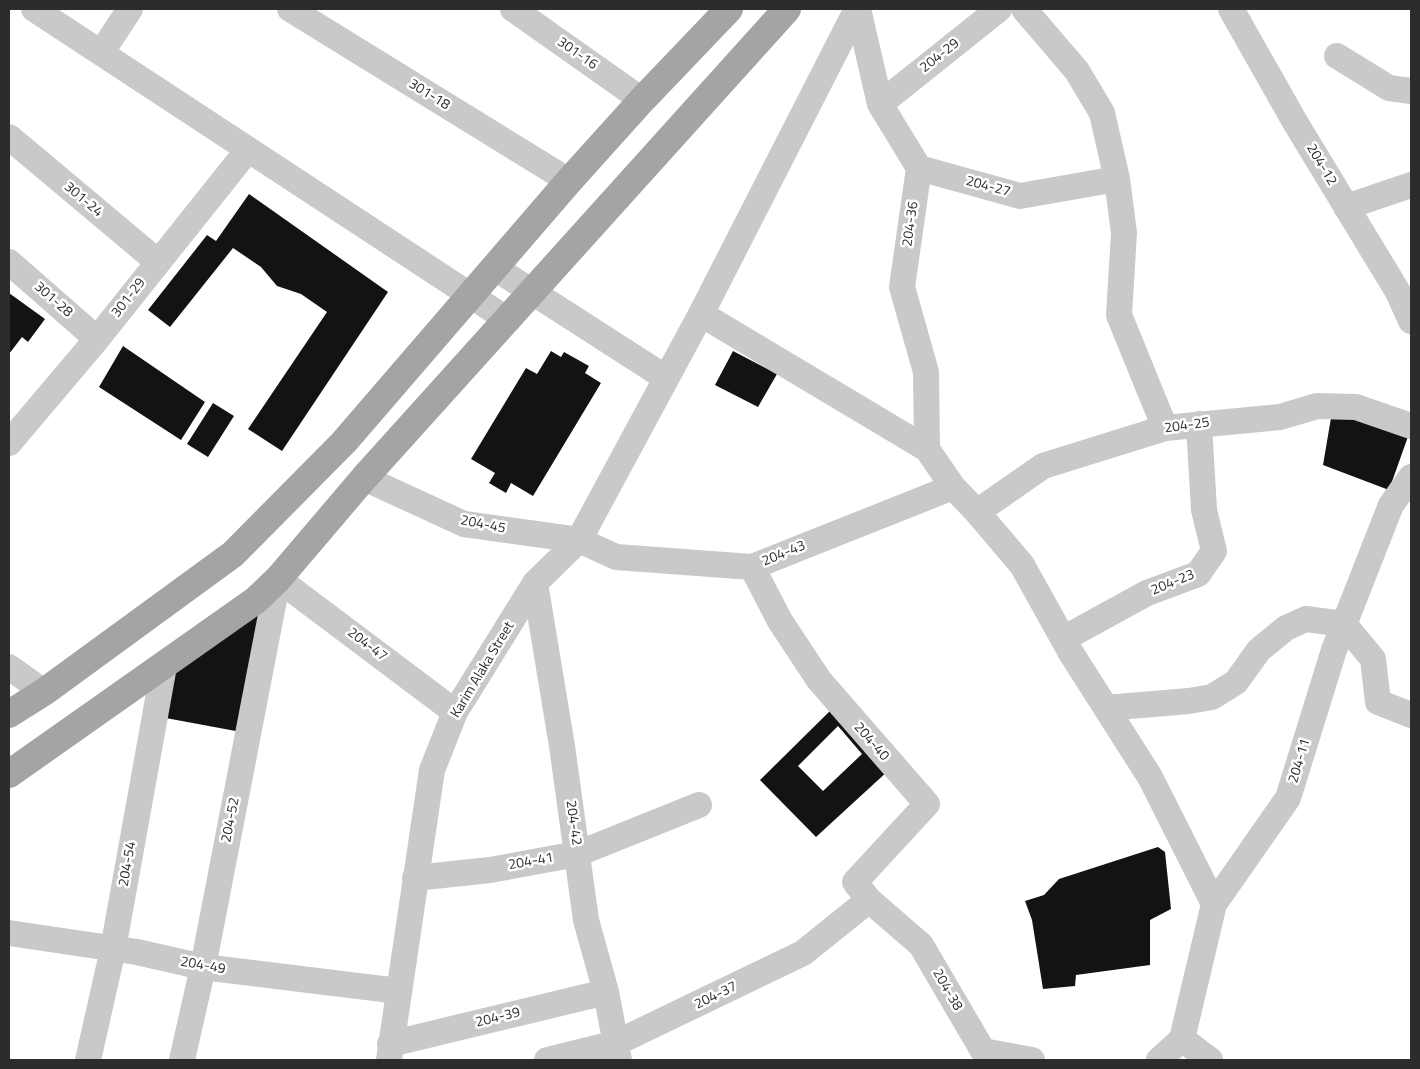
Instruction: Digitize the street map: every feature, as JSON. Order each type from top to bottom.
[{"type":"main road","points":[[9,714],[44,692],[234,554],[344,442],[569,182],[642,100],[729,9]]},
{"type":"main road","points":[[9,774],[256,600],[278,579],[364,478],[533,293],[787,9]]},
{"type":"street","points":[[34,9],[508,320]]},
{"type":"street","points":[[101,53],[130,9]]},
{"type":"street","name":"301-18","points":[[290,9],[569,182]]},
{"type":"street","name":"301-16","points":[[513,9],[642,100]]},
{"type":"street","points":[[858,9],[880,104],[919,168]]},
{"type":"street","name":"Karim Alaka Street","points":[[389,1052],[432,770],[455,712],[535,584],[579,540],[701,314],[858,9]]},
{"type":"street","name":"204-29","points":[[880,104],[1000,9]]},
{"type":"street","points":[[1024,9],[1077,71],[1102,113],[1117,179],[1124,233],[1118,315],[1165,428]]},
{"type":"street","name":"204-12","points":[[1231,9],[1346,207],[1404,287],[1411,321]]},
{"type":"street","points":[[1337,56],[1389,88],[1411,91]]},
{"type":"street","name":"301-24","points":[[9,137],[158,262]]},
{"type":"street","name":"301-29","points":[[9,443],[97,339],[248,150]]},
{"type":"street","name":"204-27","points":[[919,168],[1020,196],[1117,179]]},
{"type":"street","name":"204-36","points":[[919,168],[902,288],[926,372],[927,449]]},
{"type":"street","points":[[1346,207],[1411,185]]},
{"type":"street","name":"301-28","points":[[9,262],[97,339]]},
{"type":"street","points":[[495,268],[666,378]]},
{"type":"street","points":[[701,314],[927,449],[953,487],[977,512],[1022,566],[1063,638],[1150,777],[1214,904]]},
{"type":"street","name":"204-25","points":[[977,512],[1043,466],[1165,428],[1280,417],[1317,406],[1356,407],[1411,426]]},
{"type":"street","name":"204-23","points":[[1063,638],[1147,593],[1198,574],[1214,551],[1204,510],[1199,424]]},
{"type":"street","name":"204-11","points":[[1182,1039],[1214,904],[1288,798],[1344,624],[1391,505],[1411,477]]},
{"type":"street","name":"204-45","points":[[364,478],[464,524],[579,540]]},
{"type":"street","name":"204-43","points":[[579,540],[616,557],[752,567],[953,487]]},
{"type":"street","name":"204-40","points":[[752,567],[780,621],[820,680],[927,804],[856,882],[869,900]]},
{"type":"street","name":"204-47","points":[[278,579],[455,712]]},
{"type":"street","name":"204-52","points":[[182,1060],[203,967],[278,579]]},
{"type":"street","name":"204-42","points":[[535,584],[586,920],[606,992],[617,1052]]},
{"type":"street","points":[[1106,708],[1189,701],[1212,697],[1236,682],[1259,650],[1286,628],[1306,619],[1344,624],[1373,659],[1378,702],[1411,715]]},
{"type":"street","name":"204-54","points":[[88,1060],[113,949],[164,666]]},
{"type":"street","points":[[9,667],[44,692]]},
{"type":"street","name":"204-41","points":[[415,878],[490,870],[577,854],[699,805]]},
{"type":"street","name":"204-37","points":[[547,1060],[617,1052],[803,954],[869,900]]},
{"type":"street","name":"204-38","points":[[869,900],[920,946],[982,1056],[1032,1060]]},
{"type":"street","name":"204-49","points":[[9,933],[113,949],[203,967],[399,991]]},
{"type":"street","name":"204-39","points":[[389,1052],[606,992]]},
{"type":"street","points":[[1159,1060],[1182,1039],[1210,1060]]},
{"type":"building","points":[[249,194],[388,292],[282,451],[248,429],[327,312],[301,294],[277,286],[261,267],[233,248],[170,327],[148,310],[207,235],[216,241]]},
{"type":"building","points":[[9,293],[45,319],[28,342],[22,337],[9,354]]},
{"type":"building","points":[[123,346],[205,402],[181,440],[99,387]]},
{"type":"building","points":[[551,351],[561,357],[564,352],[589,366],[585,373],[601,383],[533,496],[511,483],[506,493],[489,483],[495,473],[471,459],[526,368],[537,374]]},
{"type":"building","points":[[733,351],[777,374],[758,407],[715,385]]},
{"type":"building","points":[[213,403],[234,416],[208,457],[187,444]]},
{"type":"building","points":[[1332,412],[1410,431],[1389,490],[1323,465]]},
{"type":"building","points":[[275,595],[241,732],[155,716],[173,666]]},
{"type":"building","points":[[833,708],[889,770],[816,837],[760,780]],"holes":[[[838,726],[862,754],[823,791],[798,766]]]},
{"type":"building","points":[[1158,847],[1165,852],[1171,909],[1150,920],[1150,965],[1076,975],[1075,986],[1043,989],[1032,920],[1025,901],[1044,895],[1059,879]]}]
